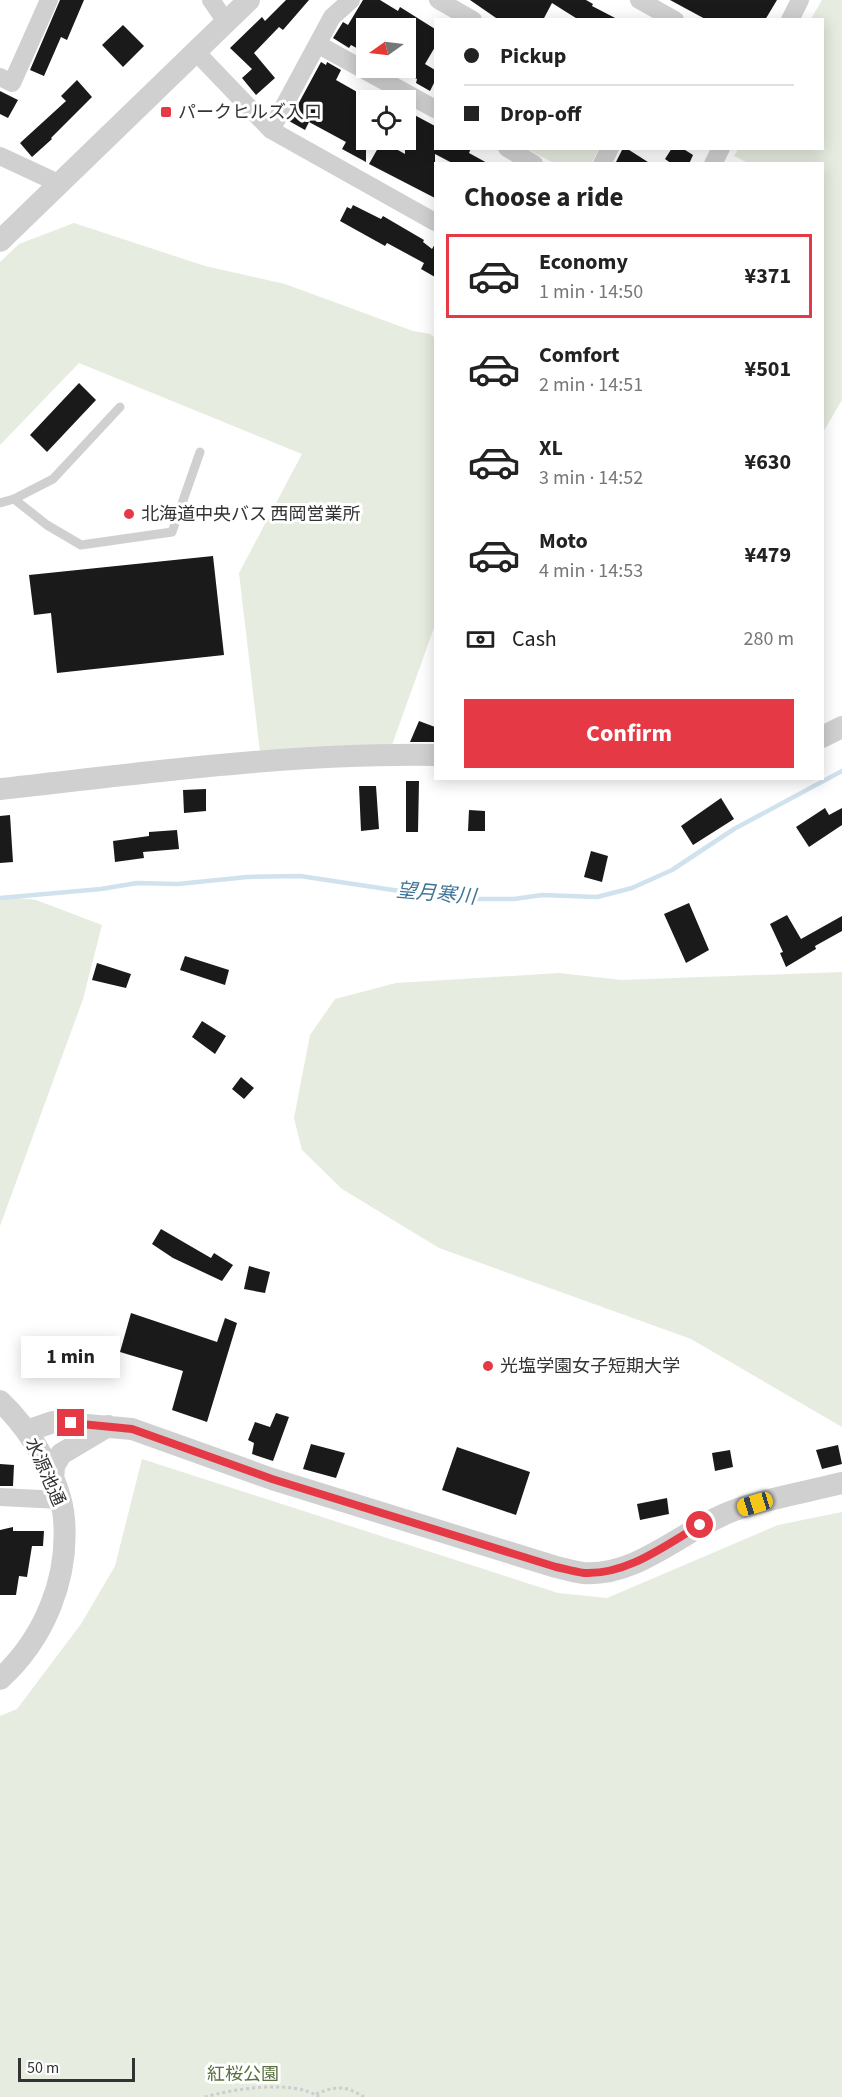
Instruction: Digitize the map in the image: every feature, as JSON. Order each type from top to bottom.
[{"type":"street","points":[[0,77],[12,82],[49,0]]},
{"type":"street","points":[[212,0],[226,22]]},
{"type":"street","points":[[0,241],[249,0]]},
{"type":"street","points":[[271,130],[319,45],[332,17],[351,0]]},
{"type":"street","points":[[438,0],[470,18]]},
{"type":"street","points":[[639,0],[671,18]]},
{"type":"street","points":[[791,18],[800,0]]},
{"type":"street","points":[[319,45],[434,108]]},
{"type":"street","points":[[196,52],[271,130],[434,221]]},
{"type":"street","points":[[510,150],[531,162]]},
{"type":"street","points":[[0,156],[58,183]]},
{"type":"street","points":[[824,736],[842,727]]},
{"type":"street","points":[[0,789],[302,757],[434,754]]},
{"type":"street","name":"水源池通","points":[[0,1679],[28,1648],[53,1602],[63,1554],[64,1519],[57,1490],[27,1431],[4,1407]]},
{"type":"street","points":[[27,1431],[52,1422],[132,1429],[283,1482],[556,1567],[584,1573],[620,1568],[639,1561],[700,1525],[734,1510],[842,1484]]},
{"type":"street","points":[[0,1497],[57,1490],[54,1466],[61,1454],[108,1426]]},
{"type":"lane","points":[[0,502],[14,499],[53,479],[120,407]]},
{"type":"lane","points":[[14,499],[46,525],[81,545],[172,532],[200,452]]},
{"type":"path","points":[[205,2097],[250,2088],[279,2087],[318,2096],[330,2088],[350,2088],[364,2097]]},
{"type":"green space","points":[[822,0],[842,0],[842,400],[824,431],[824,162],[746,162],[734,156],[737,150],[824,150],[824,18],[812,18]]},
{"type":"green space","points":[[529,150],[598,150],[592,162],[552,162]]},
{"type":"green space","points":[[74,223],[205,266],[285,284],[434,337],[434,628],[392,745],[260,752],[239,573],[302,454],[79,363],[0,445],[0,262],[19,244]]},
{"type":"green space","points":[[0,896],[36,900],[102,925],[83,999],[0,1226]]},
{"type":"green space","points":[[842,972],[842,1427],[691,1339],[439,1248],[342,1189],[302,1150],[294,1118],[310,1035],[335,999],[396,983],[559,973],[621,980]]},
{"type":"green space","name":"紅桜公園","points":[[142,1459],[558,1593],[607,1598],[778,1525],[842,1512],[842,2097],[0,2097],[0,1716],[17,1709],[81,1624],[115,1566]]},
{"type":"building","points":[[60,0],[84,0],[67,40],[61,37],[44,76],[30,70]]},
{"type":"building","points":[[286,0],[309,0],[283,30],[279,27],[254,53],[275,78],[256,95],[242,78],[252,69],[230,48],[262,17],[265,21]]},
{"type":"building","points":[[363,0],[380,0],[398,11],[400,7],[434,28],[434,49],[425,64],[434,69],[434,83],[430,91],[416,83],[415,78],[416,18],[356,18],[356,48],[351,45],[349,48],[333,38],[343,22],[348,25]]},
{"type":"building","points":[[470,0],[586,0],[593,4],[592,6],[615,18],[576,18],[552,3],[544,18],[496,18]]},
{"type":"building","points":[[670,0],[777,0],[766,18],[703,18]]},
{"type":"building","points":[[123,25],[144,46],[123,67],[102,45]]},
{"type":"building","points":[[321,62],[326,65],[327,62],[341,70],[336,80],[356,91],[356,150],[366,150],[366,162],[342,149],[346,142],[309,122],[305,130],[289,121]]},
{"type":"building","points":[[77,80],[92,97],[32,157],[20,143],[66,101],[61,96]]},
{"type":"building","points":[[0,91],[18,100],[8,118],[0,114]]},
{"type":"building","points":[[416,116],[434,125],[434,150],[470,150],[469,153],[485,162],[450,162],[435,154],[434,197],[369,164],[377,150],[398,150],[405,154],[405,150],[416,150]]},
{"type":"building","points":[[622,150],[629,150],[648,162],[616,162]]},
{"type":"building","points":[[671,150],[685,150],[693,155],[690,162],[669,162],[665,159]]},
{"type":"building","points":[[353,205],[381,219],[383,216],[424,240],[423,242],[432,249],[434,246],[434,276],[421,269],[424,263],[387,243],[385,246],[340,221],[347,207],[351,209]]},
{"type":"building","points":[[79,383],[96,400],[47,452],[30,435]]},
{"type":"building","points":[[213,556],[224,655],[57,673],[51,613],[34,615],[29,575]]},
{"type":"building","points":[[419,721],[434,727],[434,742],[410,742]]},
{"type":"building","points":[[406,781],[419,781],[418,832],[406,832]]},
{"type":"building","points":[[359,786],[376,786],[379,829],[361,831]]},
{"type":"building","points":[[206,789],[206,811],[184,813],[183,790]]},
{"type":"building","points":[[721,798],[734,819],[693,845],[681,826]]},
{"type":"building","points":[[825,808],[829,815],[842,808],[842,825],[809,847],[796,827]]},
{"type":"building","points":[[469,810],[485,811],[485,831],[468,831]]},
{"type":"building","points":[[10,815],[13,862],[0,863],[0,816]]},
{"type":"building","points":[[177,830],[179,849],[143,852],[144,858],[115,862],[113,841],[149,836],[149,832]]},
{"type":"building","points":[[591,851],[608,856],[602,882],[584,877]]},
{"type":"building","points":[[689,903],[709,950],[686,963],[664,914]]},
{"type":"building","points":[[787,915],[801,939],[842,916],[842,931],[815,946],[816,949],[786,967],[780,953],[783,952],[770,924]]},
{"type":"building","points":[[185,956],[229,970],[225,985],[180,970]]},
{"type":"building","points":[[97,963],[131,974],[126,988],[92,980]]},
{"type":"building","points":[[202,1021],[226,1036],[215,1054],[192,1037]]},
{"type":"building","points":[[241,1077],[254,1088],[244,1099],[232,1089]]},
{"type":"building","points":[[161,1229],[211,1258],[214,1253],[233,1265],[222,1281],[173,1258],[152,1244]]},
{"type":"building","points":[[249,1266],[270,1272],[265,1293],[244,1289]]},
{"type":"building","points":[[131,1313],[217,1342],[225,1318],[237,1323],[207,1422],[172,1410],[183,1371],[120,1352]]},
{"type":"building","points":[[276,1413],[289,1417],[273,1461],[252,1454],[254,1443],[248,1440],[255,1422],[270,1427]]},
{"type":"building","points":[[311,1444],[345,1453],[336,1478],[303,1469]]},
{"type":"building","points":[[838,1445],[842,1464],[822,1469],[816,1450]]},
{"type":"building","points":[[457,1447],[530,1472],[516,1515],[442,1490]]},
{"type":"building","points":[[730,1450],[733,1467],[715,1471],[712,1453]]},
{"type":"building","points":[[0,1464],[14,1465],[13,1486],[0,1486]]},
{"type":"building","points":[[667,1498],[669,1514],[640,1520],[637,1504]]},
{"type":"building","points":[[13,1527],[13,1531],[44,1531],[43,1546],[32,1546],[27,1577],[19,1576],[16,1595],[0,1595],[0,1530]]},
{"type":"waterway","name":"望月寒川","points":[[0,898],[101,889],[137,883],[178,884],[247,877],[300,876],[453,899],[514,899],[542,895],[597,897],[632,888],[672,870],[734,829],[842,771]]},
{"type":"place","name":"パークヒルズ入口","points":[[166,112]]},
{"type":"place","name":"北海道中央バス 西岡営業所","points":[[129,514]]},
{"type":"place","name":"光塩学園女子短期大学","points":[[488,1366]]},
{"type":"route","points":[[71,1423],[132,1429],[272,1479],[556,1567],[584,1573],[620,1568],[639,1561],[700,1525]]}]
